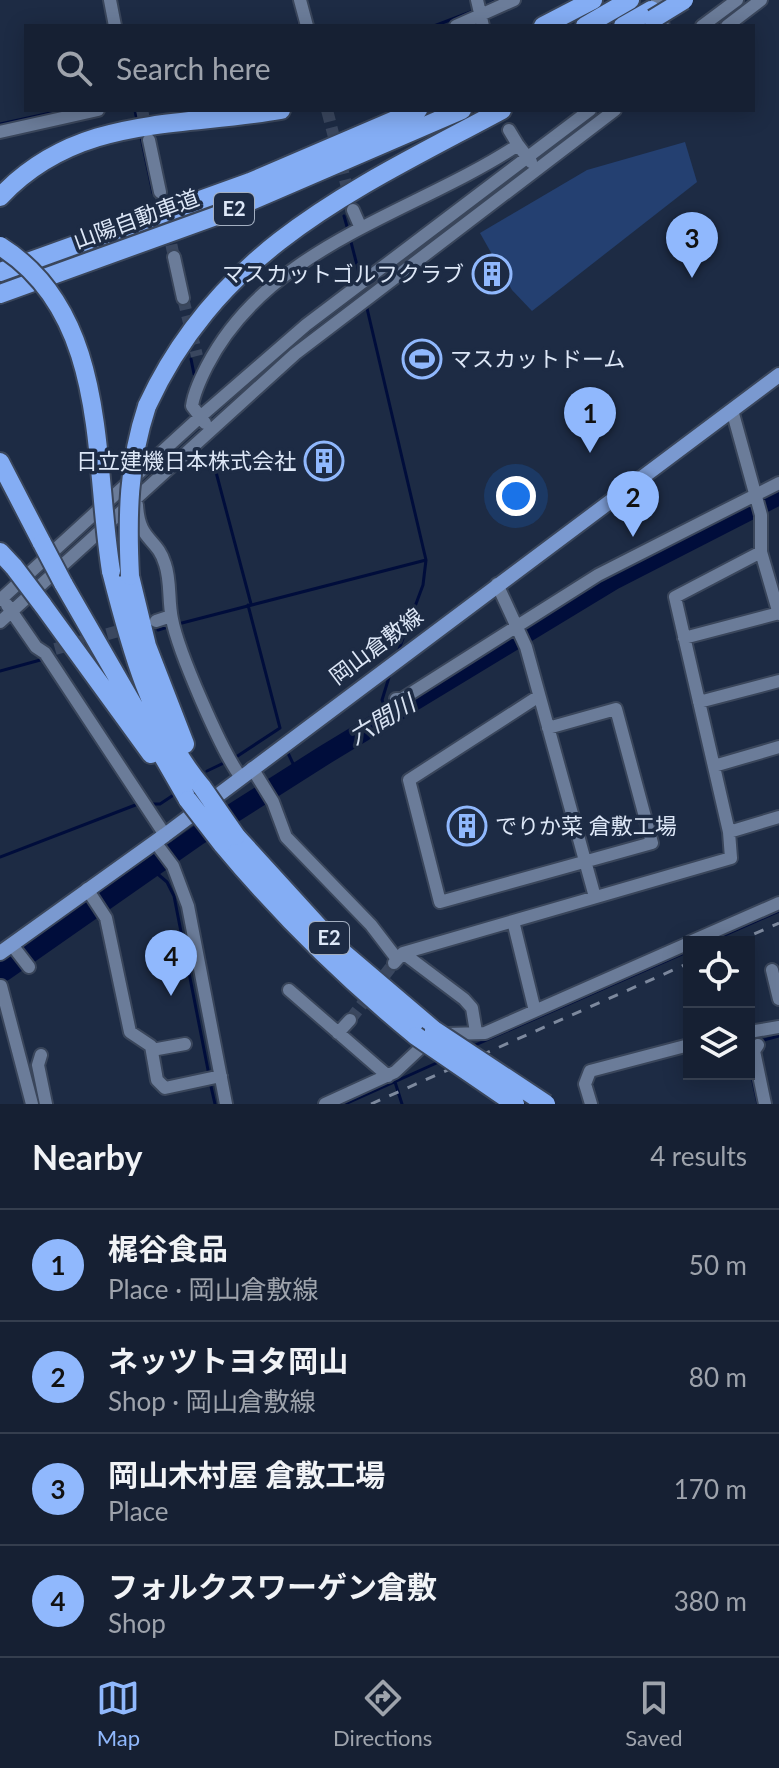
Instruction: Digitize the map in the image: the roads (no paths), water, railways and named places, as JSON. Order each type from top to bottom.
[{"type":"highway","points":[[547,24],[593,0]]},
{"type":"highway","points":[[588,24],[630,0]]},
{"type":"highway","points":[[628,24],[684,0]]},
{"type":"highway","points":[[0,197],[36,163],[67,146],[106,133],[266,112]]},
{"type":"highway","name":"山陽自動車道","points":[[0,272],[250,182],[413,112]]},
{"type":"highway","name":"山陽自動車道","points":[[0,294],[216,216],[457,112]]},
{"type":"highway","points":[[195,794],[147,646],[130,576],[127,517],[130,477],[147,406],[168,361],[191,327],[216,297],[289,232],[370,181],[498,112]]},
{"type":"highway","points":[[0,246],[43,285],[80,352],[93,412],[111,571],[132,649],[156,712],[195,794]]},
{"type":"highway","points":[[0,462],[63,583],[195,794]]},
{"type":"highway","points":[[0,552],[195,794]]},
{"type":"highway","name":"E2","points":[[195,794],[229,840],[425,1033],[515,1104]]},
{"type":"highway","name":"E2","points":[[425,1033],[546,1104]]},
{"type":"main road","name":"岡山倉敷線","points":[[9,950],[160,842],[238,766],[285,742],[779,375]]},
{"type":"street","points":[[110,0],[115,24]]},
{"type":"street","points":[[300,0],[306,24]]},
{"type":"street","points":[[459,24],[480,12],[514,0]]},
{"type":"street","points":[[705,24],[737,0]]},
{"type":"street","points":[[730,24],[761,0]]},
{"type":"street","points":[[0,132],[89,112]]},
{"type":"street","points":[[226,1104],[213,1078],[188,906],[145,803],[48,654],[1,598],[200,417],[361,282],[587,112]]},
{"type":"street","points":[[0,622],[209,429],[364,299],[612,112]]},
{"type":"street","points":[[509,130],[537,169]]},
{"type":"street","points":[[149,140],[160,192]]},
{"type":"street","points":[[209,429],[192,401],[202,375],[238,318],[268,291],[353,231],[518,145]]},
{"type":"street","points":[[353,210],[353,231]]},
{"type":"street","points":[[174,257],[183,298]]},
{"type":"street","points":[[197,356],[202,375]]},
{"type":"street","points":[[684,638],[779,614],[761,552],[761,515],[732,410]]},
{"type":"street","points":[[396,699],[402,699],[598,575],[779,483]]},
{"type":"street","points":[[137,498],[142,534],[159,552],[166,565],[173,622],[238,766],[263,785],[286,837],[371,925],[398,958],[464,999],[472,1008],[476,1032]]},
{"type":"street","points":[[398,958],[731,858],[729,832],[675,597],[761,552]]},
{"type":"street","points":[[497,584],[525,645],[595,897]]},
{"type":"street","points":[[156,621],[173,622]]},
{"type":"street","points":[[699,702],[779,681]]},
{"type":"street","points":[[539,696],[409,780],[440,902],[652,843],[616,709],[548,728]]},
{"type":"street","points":[[714,766],[779,747]]},
{"type":"street","points":[[729,832],[779,817]]},
{"type":"street","points":[[90,893],[106,918],[128,1035],[152,1050],[185,1044]]},
{"type":"street","points":[[704,936],[779,903]]},
{"type":"street","points":[[513,921],[535,1011]]},
{"type":"street","points":[[325,1104],[388,1076],[429,1040],[447,1034],[485,1033],[683,945]]},
{"type":"street","points":[[9,950],[29,967]]},
{"type":"street","points":[[772,970],[779,999]]},
{"type":"street","points":[[1,986],[32,1104]]},
{"type":"street","points":[[289,990],[388,1076]]},
{"type":"street","points":[[338,1033],[350,1020]]},
{"type":"street","points":[[755,1031],[779,1027]]},
{"type":"street","points":[[758,1045],[754,1051],[765,1104]]},
{"type":"street","points":[[591,1104],[585,1084],[590,1071],[683,1047]]},
{"type":"street","points":[[152,1050],[157,1080],[165,1088],[213,1078]]},
{"type":"street","points":[[40,1060],[46,1104]]},
{"type":"waterway","points":[[294,0],[300,24]]},
{"type":"waterway","points":[[483,7],[497,0]]},
{"type":"waterway","points":[[439,24],[476,10]]},
{"type":"waterway","points":[[0,124],[55,112]]},
{"type":"waterway","points":[[135,112],[136,116]]},
{"type":"waterway","points":[[141,137],[153,193]]},
{"type":"waterway","points":[[344,216],[348,230]]},
{"type":"waterway","points":[[350,238],[360,277]]},
{"type":"waterway","points":[[168,259],[177,300]]},
{"type":"waterway","points":[[366,304],[426,560],[423,585],[398,652]]},
{"type":"waterway","points":[[191,359],[194,374]]},
{"type":"waterway","points":[[212,457],[251,604]]},
{"type":"waterway","name":"六間川","points":[[0,969],[4,971],[197,836],[323,756],[615,579],[779,495]]},
{"type":"waterway","points":[[178,624],[426,560]]},
{"type":"waterway","points":[[233,759],[280,728],[248,605]]},
{"type":"waterway","points":[[158,630],[171,626]]},
{"type":"waterway","points":[[0,671],[44,659]]},
{"type":"waterway","points":[[390,674],[382,700],[390,719]]},
{"type":"waterway","points":[[287,751],[297,772]]},
{"type":"waterway","points":[[207,771],[226,762]]},
{"type":"waterway","points":[[150,804],[160,804],[172,796]]},
{"type":"waterway","points":[[0,857],[138,804]]},
{"type":"waterway","points":[[153,870],[167,882],[174,896],[209,1075]]},
{"type":"waterway","points":[[723,936],[779,911]]},
{"type":"waterway","points":[[473,1046],[683,954]]},
{"type":"waterway","name":"六間川","points":[[0,974],[4,971]]},
{"type":"waterway","points":[[760,1041],[779,1036]]},
{"type":"waterway","points":[[345,1104],[441,1061]]},
{"type":"waterway","points":[[753,1080],[758,1104]]},
{"type":"waterway","points":[[210,1082],[215,1104]]},
{"type":"waterway","points":[[395,1082],[402,1104]]},
{"type":"tunnel","points":[[142,112],[147,133]]},
{"type":"tunnel","points":[[328,112],[350,199]]},
{"type":"tunnel","points":[[160,192],[174,257]]},
{"type":"tunnel","points":[[183,298],[197,356]]},
{"type":"tunnel","points":[[55,649],[133,627]]},
{"type":"tunnel","points":[[350,1020],[394,963]]},
{"type":"railway","points":[[750,936],[779,923]]},
{"type":"railway","points":[[371,1104],[683,966]]},
{"type":"place","name":"マスカットゴルフクラブ","points":[[492,274]]},
{"type":"place","name":"岡山木村屋 倉敷工場","points":[[692,278]]},
{"type":"place","name":"マスカットドーム","points":[[422,359]]},
{"type":"place","name":"梶谷食品","points":[[590,453]]},
{"type":"place","name":"日立建機日本株式会社","points":[[324,461]]},
{"type":"place","name":"ネッツトヨタ岡山","points":[[633,537]]},
{"type":"place","name":"でりか菜 倉敷工場","points":[[467,826]]},
{"type":"place","name":"フォルクスワーゲン倉敷","points":[[171,996]]}]
